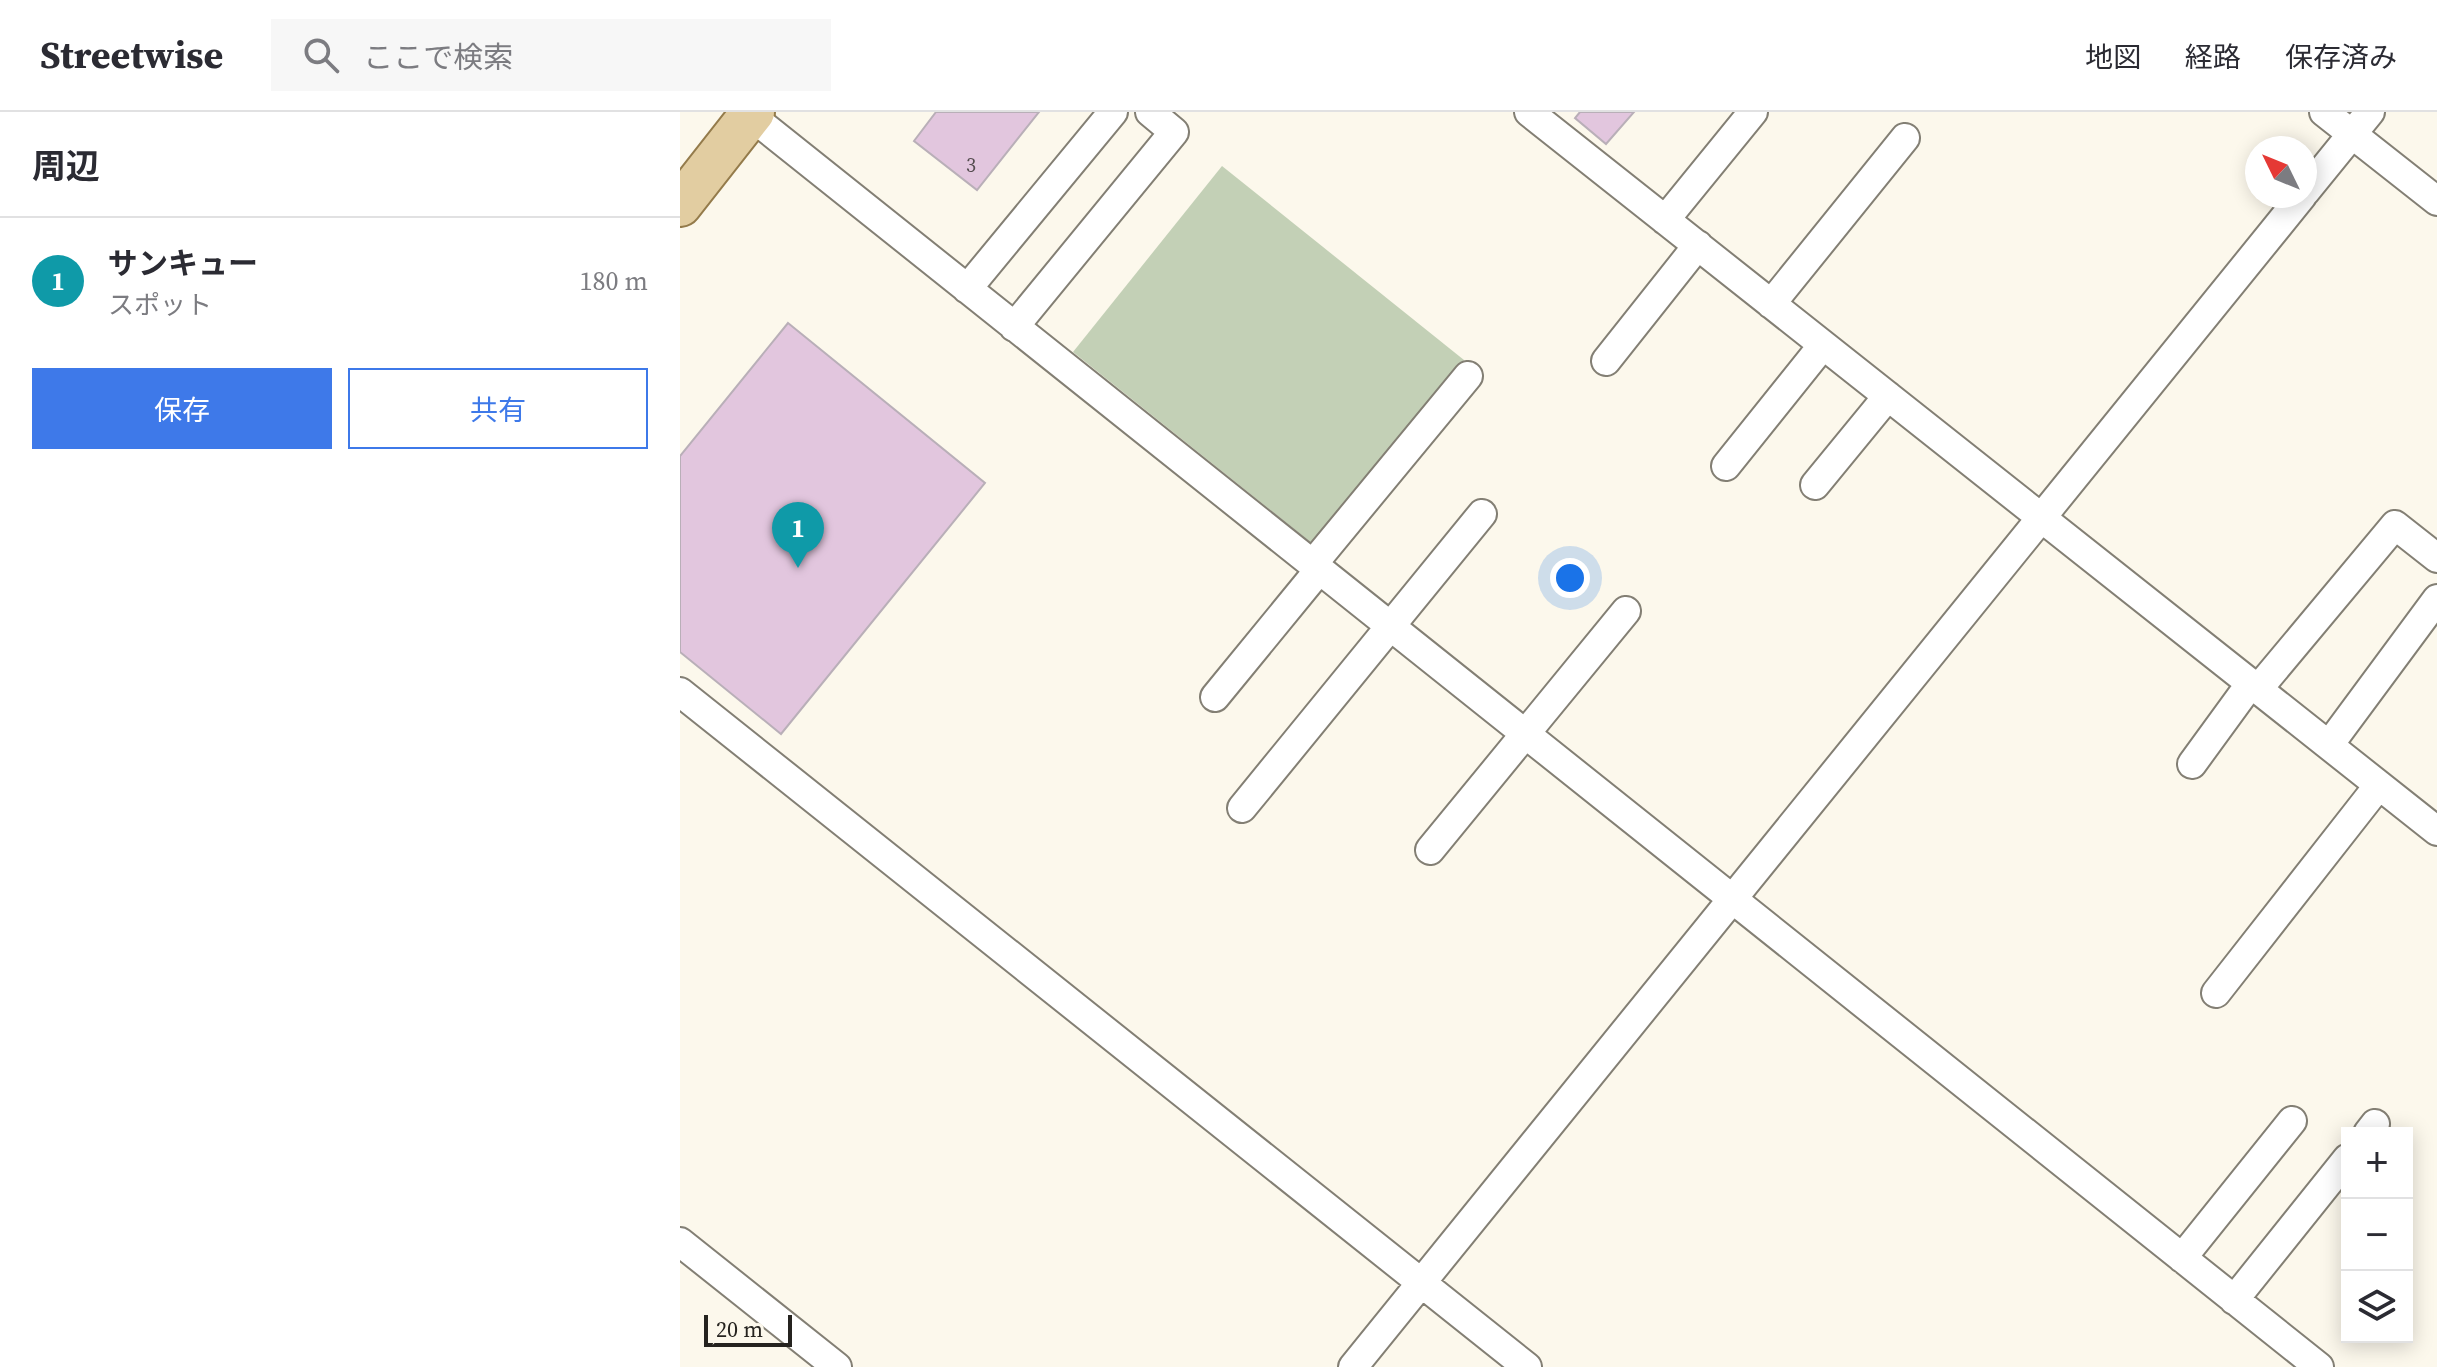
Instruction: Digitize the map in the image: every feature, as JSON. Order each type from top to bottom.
[{"type":"main road","points":[[680,205],[750,113]]},
{"type":"street","points":[[967,289],[1113,112]]},
{"type":"street","points":[[1014,327],[1174,132],[1150,112]]},
{"type":"street","points":[[1529,112],[2437,831]]},
{"type":"street","points":[[1665,220],[1753,112]]},
{"type":"street","points":[[2324,112],[2437,201]]},
{"type":"street","points":[[2317,177],[2370,112]]},
{"type":"street","points":[[750,113],[2319,1367]]},
{"type":"street","points":[[1771,304],[1905,138]]},
{"type":"street","points":[[1353,1367],[2292,208]]},
{"type":"street","points":[[1606,361],[1698,245]]},
{"type":"street","points":[[1726,466],[1823,345]]},
{"type":"street","points":[[1215,697],[1468,376]]},
{"type":"street","points":[[1815,485],[1888,396]]},
{"type":"street","points":[[1242,808],[1482,514]]},
{"type":"street","points":[[2192,764],[2254,686],[2395,525],[2437,558]]},
{"type":"street","points":[[2329,745],[2437,599]]},
{"type":"street","points":[[1430,850],[1626,611]]},
{"type":"street","points":[[680,692],[1527,1367]]},
{"type":"street","points":[[2216,993],[2379,785]]},
{"type":"street","points":[[2182,1258],[2292,1121]]},
{"type":"street","points":[[2234,1300],[2341,1166]]},
{"type":"street","points":[[680,1242],[837,1367]]},
{"type":"green space","points":[[1222,166],[1464,360],[1314,545],[1073,352]]},
{"type":"building","points":[[936,112],[1039,112],[977,190],[914,141]]},
{"type":"building","points":[[1580,112],[1634,112],[1606,144],[1575,118]]},
{"type":"building","points":[[788,323],[985,483],[781,734],[680,652],[680,456]]},
{"type":"place","name":"サンキュー","points":[[798,568]]}]
